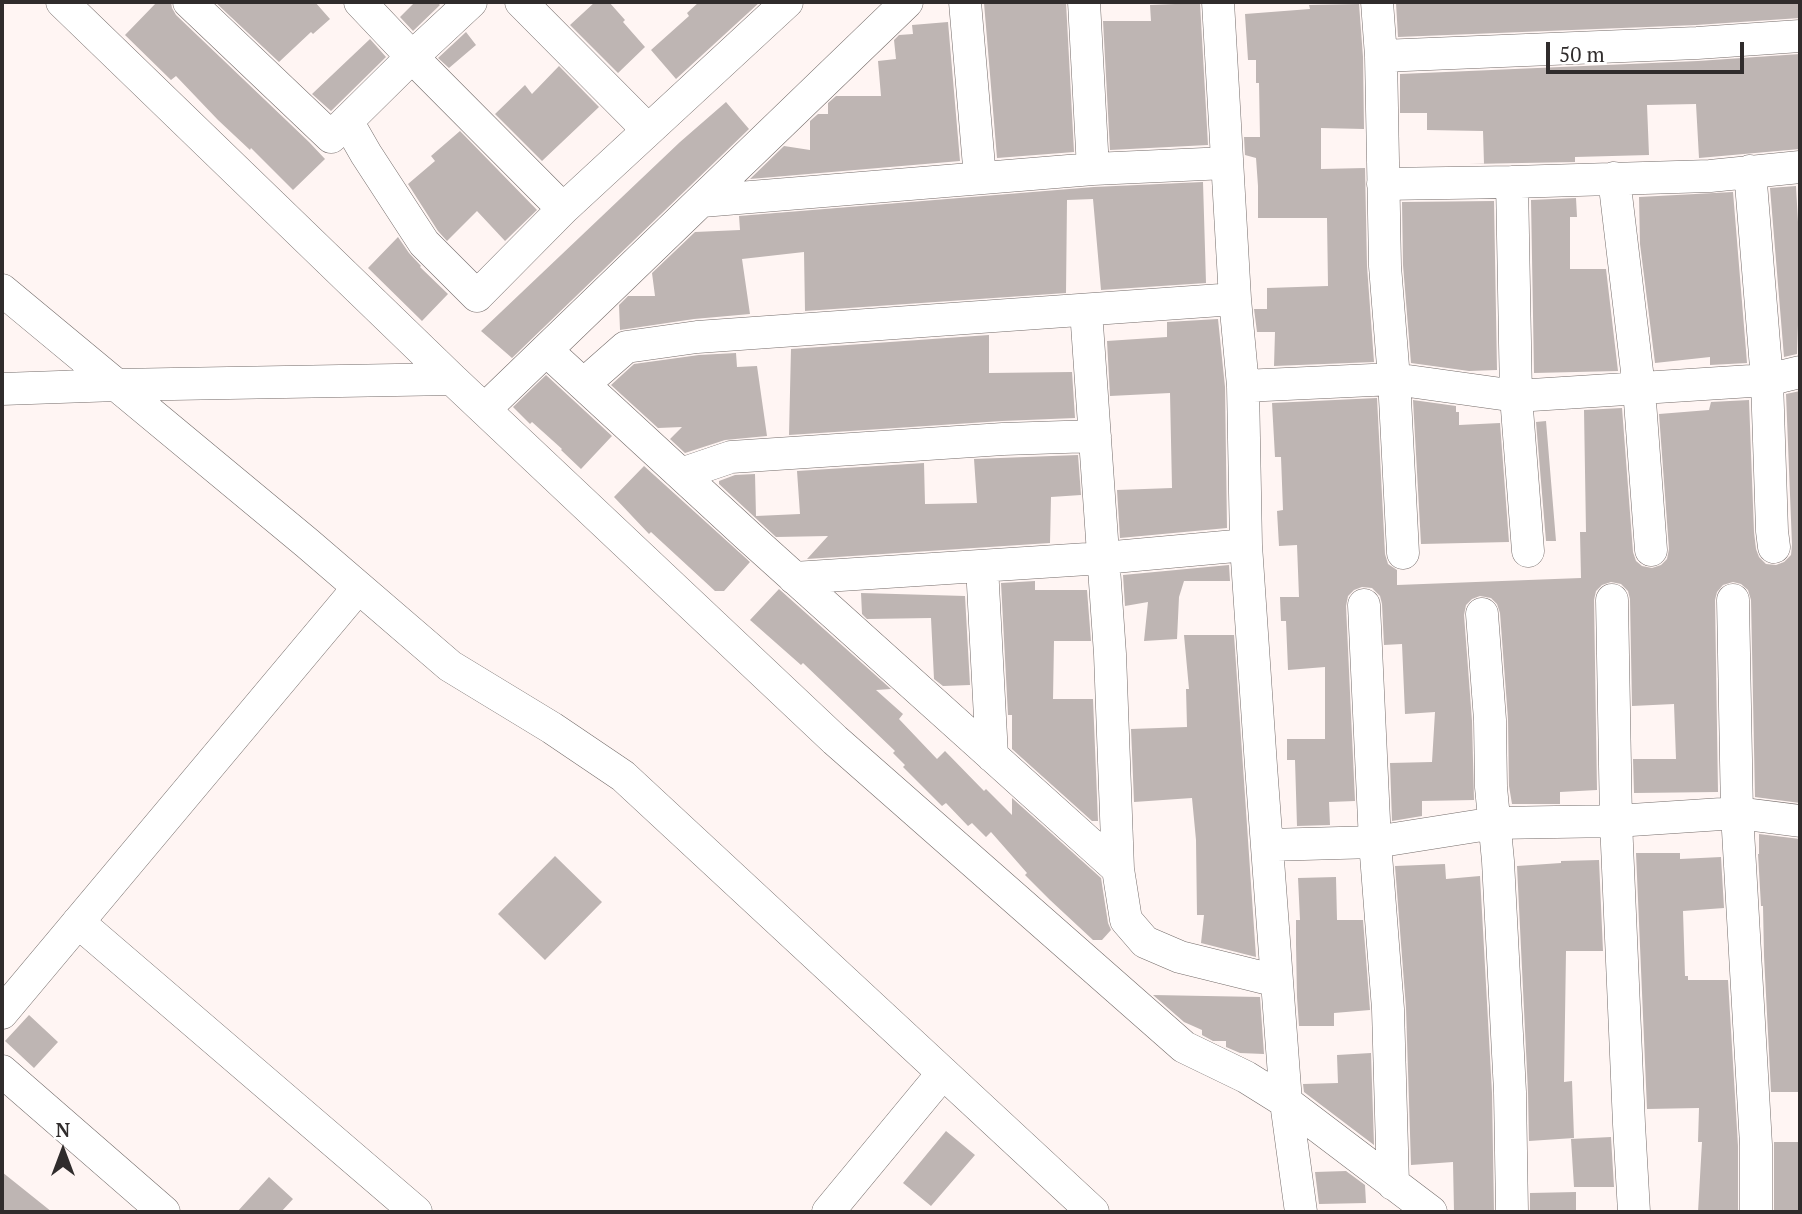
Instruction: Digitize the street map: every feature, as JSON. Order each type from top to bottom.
[{"type":"street","points":[[62,2],[452,379],[835,740],[1184,1047],[1246,1077],[1286,1102],[1430,1212]]},
{"type":"street","points":[[189,2],[331,137],[471,2]]},
{"type":"street","points":[[360,2],[563,209]]},
{"type":"street","points":[[521,2],[648,130]]},
{"type":"street","points":[[347,121],[424,243],[477,296],[563,209],[787,2]]},
{"type":"street","points":[[485,409],[907,2]]},
{"type":"street","points":[[965,2],[980,178]]},
{"type":"street","points":[[1084,2],[1093,169]]},
{"type":"street","points":[[1218,2],[1235,299],[1243,386],[1246,545],[1286,1102],[1301,1212]]},
{"type":"street","points":[[1377,2],[1381,57],[1385,266],[1403,553]]},
{"type":"street","points":[[1381,57],[1683,44],[1800,36]]},
{"type":"street","points":[[702,201],[1093,169],[1227,163]]},
{"type":"street","points":[[1383,184],[1710,176],[1800,167]]},
{"type":"street","points":[[1750,171],[1767,380],[1774,547]]},
{"type":"street","points":[[1614,178],[1639,388],[1651,550]]},
{"type":"street","points":[[1512,182],[1516,396],[1528,551]]},
{"type":"street","points":[[2,290],[450,666],[552,728],[623,776],[1093,1212]]},
{"type":"street","points":[[584,384],[626,347],[697,337],[1235,299]]},
{"type":"street","points":[[1086,310],[1110,654],[1118,869],[1126,920],[1145,942],[1180,957],[1277,981]]},
{"type":"street","points":[[546,350],[794,578],[1118,869]]},
{"type":"street","points":[[1243,386],[1394,379],[1516,396],[1767,380],[1800,372]]},
{"type":"street","points":[[2,389],[452,379]]},
{"type":"street","points":[[681,474],[731,457],[1003,439],[1095,436]]},
{"type":"street","points":[[794,578],[1103,558],[1246,545]]},
{"type":"street","points":[[982,566],[992,756]]},
{"type":"street","points":[[2,1013],[358,588]]},
{"type":"street","points":[[1612,600],[1616,821],[1634,1212]]},
{"type":"street","points":[[1733,600],[1737,813],[1756,1145],[1756,1212]]},
{"type":"street","points":[[1364,605],[1375,842],[1388,1009],[1393,1184]]},
{"type":"street","points":[[1482,614],[1509,1079],[1512,1212]]},
{"type":"street","points":[[1268,845],[1375,842],[1494,823],[1616,821],[1737,813],[1800,821]]},
{"type":"street","points":[[78,922],[416,1212]]},
{"type":"street","points":[[2,1071],[164,1212]]},
{"type":"street","points":[[828,1212],[943,1073]]},
{"type":"building","points":[[157,2],[171,2],[176,15],[325,159],[293,190],[218,120],[176,76],[171,80],[125,35]]},
{"type":"building","points":[[215,2],[315,2],[330,19],[313,34],[311,32],[279,62]]},
{"type":"building","points":[[415,2],[437,2],[440,5],[413,31],[400,17]]},
{"type":"building","points":[[595,2],[609,2],[645,47],[618,73],[570,25]]},
{"type":"building","points":[[699,2],[760,2],[676,79],[651,50],[689,16],[687,13]]},
{"type":"building","points":[[1066,2],[1074,152],[997,158],[984,3]]},
{"type":"building","points":[[1397,2],[1800,2],[1800,18],[1398,37]]},
{"type":"building","points":[[1200,3],[1208,145],[1110,150],[1103,21],[1151,21],[1150,5]]},
{"type":"building","points":[[1359,4],[1364,129],[1321,128],[1321,169],[1365,168],[1367,266],[1374,362],[1274,366],[1275,332],[1257,332],[1254,309],[1267,309],[1267,288],[1328,286],[1327,218],[1258,218],[1256,158],[1245,155],[1244,137],[1260,137],[1259,83],[1256,83],[1256,60],[1248,60],[1245,14],[1310,9],[1309,5]]},
{"type":"building","points":[[948,22],[960,161],[750,179],[784,146],[810,150],[810,121],[818,114],[828,114],[828,103],[836,96],[881,96],[878,61],[896,59],[894,40],[899,35],[913,34],[912,25]]},
{"type":"building","points":[[466,32],[476,45],[449,68],[438,58]]},
{"type":"building","points":[[370,39],[386,57],[331,111],[312,94]]},
{"type":"building","points":[[1800,54],[1800,149],[1699,158],[1696,104],[1647,105],[1649,155],[1575,157],[1575,162],[1484,164],[1483,131],[1427,130],[1427,113],[1400,113],[1400,74]]},
{"type":"building","points":[[559,66],[599,107],[542,161],[495,114],[525,85],[532,94]]},
{"type":"building","points":[[726,102],[749,129],[512,358],[481,331],[680,142]]},
{"type":"building","points":[[460,131],[537,210],[505,241],[477,211],[447,241],[408,184],[435,161],[431,156]]},
{"type":"building","points":[[1203,182],[1206,283],[1101,290],[1093,199],[1067,200],[1066,293],[805,311],[804,252],[742,259],[750,314],[620,330],[619,305],[628,296],[655,296],[652,273],[695,232],[740,230],[739,216],[1094,187]]},
{"type":"building","points":[[1796,186],[1800,222],[1800,325],[1797,354],[1784,357],[1770,188]]},
{"type":"building","points":[[1733,192],[1747,363],[1710,365],[1710,357],[1655,363],[1640,244],[1639,197]]},
{"type":"building","points":[[1576,198],[1577,217],[1570,217],[1570,269],[1606,269],[1618,371],[1534,373],[1531,200]]},
{"type":"building","points":[[1494,201],[1497,370],[1469,371],[1411,363],[1403,265],[1402,202]]},
{"type":"building","points":[[398,237],[420,267],[448,294],[422,321],[368,268]]},
{"type":"building","points":[[1218,319],[1225,387],[1227,528],[1120,538],[1117,490],[1172,488],[1170,393],[1110,396],[1107,341],[1167,337],[1167,322]]},
{"type":"building","points":[[989,335],[989,373],[1072,372],[1075,418],[789,435],[791,349]]},
{"type":"building","points":[[736,353],[737,367],[757,366],[767,436],[725,440],[685,453],[670,439],[682,427],[658,428],[611,385],[634,364]]},
{"type":"building","points":[[546,375],[612,436],[581,469],[513,407]]},
{"type":"building","points":[[1800,391],[1800,803],[1755,797],[1751,600],[1748,590],[1733,582],[1723,585],[1715,600],[1718,792],[1634,793],[1633,759],[1676,759],[1674,704],[1632,706],[1630,599],[1628,591],[1621,584],[1611,582],[1596,591],[1594,600],[1597,790],[1560,792],[1560,804],[1512,804],[1500,613],[1491,598],[1480,596],[1466,605],[1464,615],[1472,721],[1474,800],[1422,801],[1422,816],[1392,821],[1390,763],[1432,762],[1435,712],[1405,714],[1402,644],[1384,645],[1380,596],[1372,588],[1362,587],[1348,596],[1346,606],[1355,801],[1329,802],[1330,825],[1297,826],[1295,760],[1287,760],[1287,739],[1325,739],[1325,667],[1288,670],[1286,621],[1281,621],[1280,597],[1299,597],[1297,545],[1279,546],[1277,511],[1283,510],[1281,457],[1275,457],[1272,403],[1377,398],[1385,554],[1388,564],[1397,570],[1397,585],[1581,578],[1580,532],[1586,532],[1584,410],[1622,408],[1633,552],[1636,561],[1642,566],[1652,568],[1661,565],[1667,559],[1669,549],[1659,414],[1709,410],[1711,402],[1749,400],[1756,549],[1766,564],[1784,562],[1791,555],[1792,545],[1786,394]]},
{"type":"building","points":[[1413,400],[1456,406],[1459,425],[1500,423],[1509,542],[1421,544]]},
{"type":"building","points":[[1546,421],[1556,541],[1546,541],[1536,422]]},
{"type":"building","points":[[1078,455],[1081,495],[1051,497],[1050,543],[807,559],[828,536],[776,537],[719,484],[719,481],[735,475],[755,474],[756,516],[800,514],[797,471],[924,463],[925,504],[977,503],[974,459]]},
{"type":"building","points":[[644,466],[750,562],[724,591],[715,591],[651,532],[649,534],[614,497]]},
{"type":"building","points":[[1229,565],[1230,581],[1184,581],[1179,597],[1177,639],[1144,641],[1148,602],[1125,606],[1123,575]]},
{"type":"building","points":[[1035,581],[1035,590],[1087,590],[1091,641],[1054,641],[1053,699],[1093,699],[1098,821],[1092,821],[1012,749],[1012,715],[1008,715],[1001,583]]},
{"type":"building","points":[[779,589],[891,689],[876,690],[903,714],[899,719],[937,759],[945,751],[1012,815],[1012,798],[1101,878],[1111,930],[1102,940],[1093,940],[1050,900],[1025,875],[1027,873],[991,832],[986,837],[972,823],[968,826],[946,803],[942,806],[903,767],[905,765],[893,753],[895,751],[803,663],[801,665],[750,620]]},
{"type":"building","points":[[861,593],[965,596],[970,685],[943,686],[934,679],[931,618],[867,619],[862,614]]},
{"type":"building","points":[[1184,635],[1234,635],[1256,957],[1201,943],[1204,915],[1197,915],[1196,840],[1192,798],[1134,802],[1131,729],[1187,727],[1186,689],[1189,689]]},
{"type":"building","points":[[1759,834],[1800,839],[1800,1092],[1771,1092]]},
{"type":"building","points":[[1636,853],[1680,853],[1680,859],[1721,857],[1724,908],[1683,911],[1685,976],[1688,976],[1688,980],[1728,980],[1738,1146],[1738,1212],[1698,1212],[1702,1142],[1698,1142],[1699,1108],[1647,1109]]},
{"type":"building","points":[[555,856],[602,902],[545,960],[498,914]]},
{"type":"building","points":[[1599,860],[1603,951],[1566,951],[1564,1082],[1572,1081],[1574,1138],[1529,1141],[1517,866]]},
{"type":"building","points":[[1445,864],[1446,879],[1480,876],[1492,1093],[1494,1212],[1454,1212],[1453,1162],[1411,1165],[1406,1008],[1395,866]]},
{"type":"building","points":[[1336,877],[1337,920],[1363,920],[1370,1010],[1334,1013],[1334,1026],[1299,1026],[1296,944],[1296,920],[1300,920],[1298,878]]},
{"type":"building","points":[[1153,995],[1260,997],[1264,1054],[1240,1053],[1226,1047],[1226,1041],[1213,1041],[1202,1035],[1202,1030],[1184,1022]]},
{"type":"building","points":[[29,1015],[58,1042],[34,1068],[5,1041]]},
{"type":"building","points":[[1371,1053],[1374,1145],[1304,1092],[1303,1084],[1338,1083],[1337,1055]]},
{"type":"building","points":[[946,1131],[975,1155],[931,1206],[903,1183]]},
{"type":"building","points":[[1611,1137],[1614,1187],[1574,1187],[1571,1139]]},
{"type":"building","points":[[1774,1142],[1800,1142],[1800,1212],[1774,1212]]},
{"type":"building","points":[[1346,1171],[1365,1185],[1366,1203],[1319,1204],[1315,1172]]},
{"type":"building","points":[[2,1172],[52,1212],[2,1212]]},
{"type":"building","points":[[269,1177],[293,1199],[281,1212],[237,1212]]},
{"type":"building","points":[[1576,1192],[1576,1212],[1530,1212],[1530,1193]]}]
